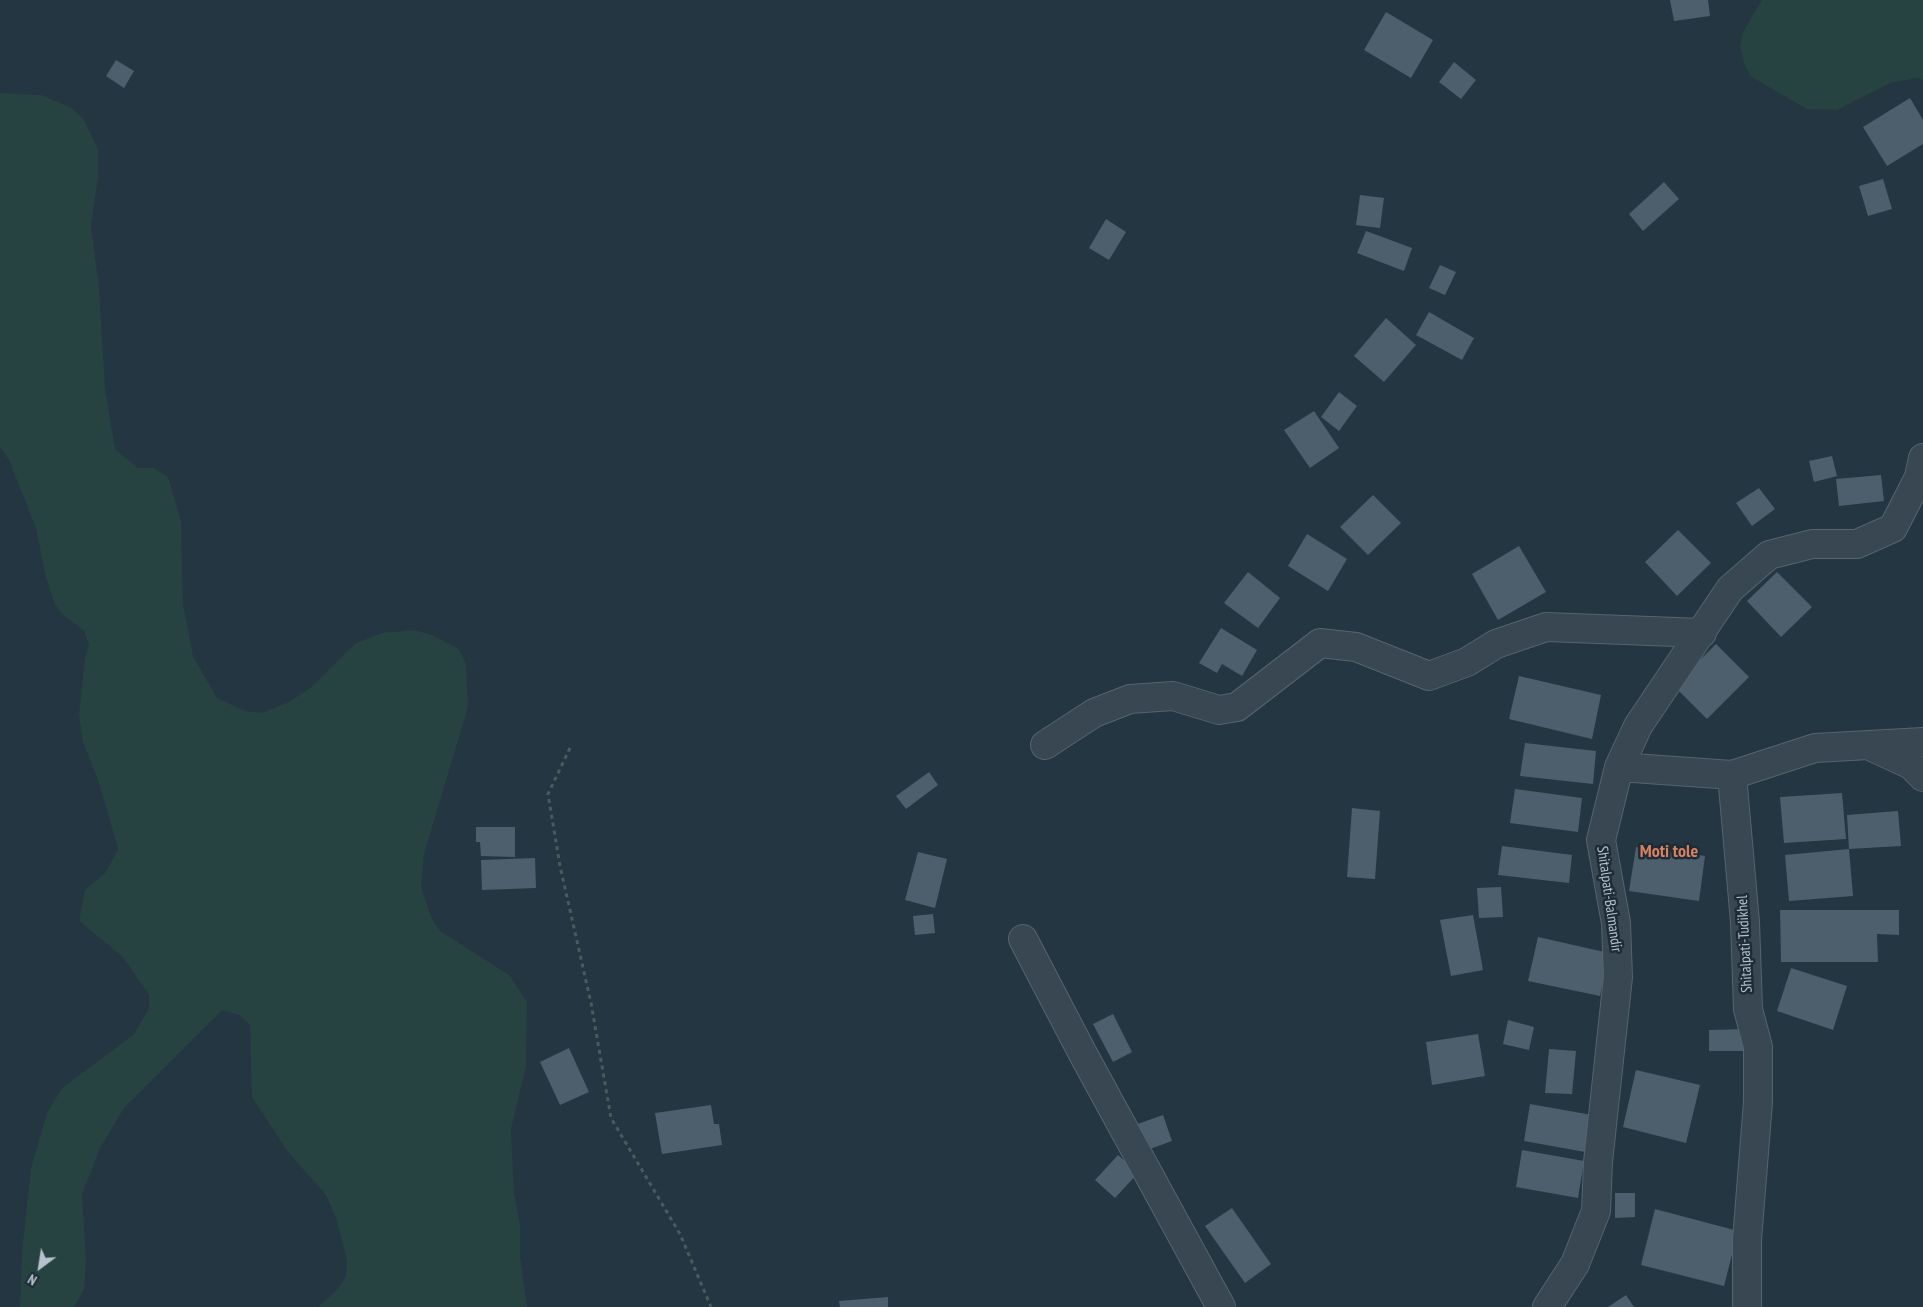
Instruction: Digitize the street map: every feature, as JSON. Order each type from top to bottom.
[{"type":"street","name":"Shitalpati-Balmandir","points":[[1547,1307],[1575,1264],[1596,1211],[1598,1162],[1618,977],[1616,923],[1601,840],[1620,767],[1638,726],[1730,589],[1769,555],[1812,544],[1857,544],[1893,528],[1919,477],[1923,458]]},
{"type":"street","points":[[1045,745],[1094,713],[1130,699],[1173,696],[1219,710],[1237,707],[1320,643],[1356,647],[1429,676],[1467,662],[1496,644],[1546,627],[1702,633]]},
{"type":"street","points":[[1620,767],[1732,775],[1815,748],[1923,742]]},
{"type":"street","points":[[1868,745],[1911,765],[1923,778]]},
{"type":"street","name":"Shitalpati-Tudikhel","points":[[1732,775],[1745,922],[1748,1010],[1758,1047],[1758,1102],[1747,1240],[1747,1307]]},
{"type":"street","points":[[1024,939],[1083,1054],[1221,1307]]},
{"type":"path","points":[[570,748],[548,794],[560,866],[590,1003],[611,1118],[680,1234],[711,1307]]},
{"type":"green space","points":[[1762,0],[1923,0],[1923,80],[1918,78],[1890,83],[1837,110],[1807,109],[1750,76],[1744,63],[1740,46],[1743,32]]},
{"type":"green space","points":[[0,93],[41,95],[72,108],[83,118],[98,149],[98,177],[91,226],[99,287],[105,388],[115,449],[138,468],[153,468],[168,477],[181,521],[183,604],[193,656],[217,698],[245,711],[262,713],[289,702],[313,686],[356,643],[382,633],[414,630],[429,634],[459,649],[466,664],[468,707],[424,854],[421,887],[431,917],[440,931],[509,975],[527,1002],[526,1067],[511,1129],[514,1193],[520,1225],[520,1257],[527,1307],[318,1307],[337,1290],[346,1276],[347,1261],[337,1221],[326,1195],[288,1152],[252,1097],[250,1025],[239,1015],[222,1010],[124,1108],[100,1148],[82,1195],[86,1259],[84,1289],[74,1307],[20,1307],[22,1251],[31,1168],[47,1113],[62,1088],[133,1035],[149,1009],[149,995],[123,957],[79,921],[85,890],[106,872],[118,849],[99,783],[83,742],[79,714],[85,658],[89,645],[84,631],[61,613],[54,602],[45,574],[36,528],[9,460],[0,447]]},
{"type":"building","points":[[1670,0],[1708,0],[1710,16],[1674,21]]},
{"type":"building","points":[[1386,12],[1433,40],[1411,78],[1364,50]]},
{"type":"building","points":[[116,60],[134,71],[124,88],[106,76]]},
{"type":"building","points":[[1454,62],[1476,80],[1461,99],[1439,82]]},
{"type":"building","points":[[1910,98],[1923,120],[1923,144],[1887,166],[1863,127]]},
{"type":"building","points":[[1883,179],[1892,209],[1868,216],[1859,186]]},
{"type":"building","points":[[1664,182],[1679,199],[1643,231],[1629,214]]},
{"type":"building","points":[[1360,195],[1384,198],[1380,228],[1356,225]]},
{"type":"building","points":[[1106,219],[1126,232],[1109,260],[1089,248]]},
{"type":"building","points":[[1366,231],[1412,248],[1404,271],[1357,253]]},
{"type":"building","points":[[1440,265],[1456,272],[1445,295],[1429,288]]},
{"type":"building","points":[[1429,312],[1474,338],[1462,360],[1416,335]]},
{"type":"building","points":[[1386,318],[1416,345],[1384,382],[1354,356]]},
{"type":"building","points":[[1339,392],[1357,406],[1339,431],[1321,417]]},
{"type":"building","points":[[1314,411],[1339,448],[1310,468],[1284,430]]},
{"type":"building","points":[[1832,456],[1837,476],[1814,482],[1809,461]]},
{"type":"building","points":[[1881,475],[1884,501],[1839,506],[1836,479]]},
{"type":"building","points":[[1759,488],[1775,509],[1752,526],[1736,503]]},
{"type":"building","points":[[1373,495],[1401,523],[1368,555],[1340,527]]},
{"type":"building","points":[[1678,530],[1711,563],[1677,596],[1645,562]]},
{"type":"building","points":[[1307,534],[1347,559],[1328,591],[1288,566]]},
{"type":"building","points":[[1519,546],[1546,592],[1498,620],[1472,574]]},
{"type":"building","points":[[1248,572],[1280,598],[1258,628],[1224,603]]},
{"type":"building","points":[[1777,572],[1812,607],[1781,637],[1747,601]]},
{"type":"building","points":[[1221,628],[1257,650],[1242,676],[1222,664],[1217,673],[1199,663]]},
{"type":"building","points":[[1716,644],[1749,677],[1707,719],[1674,686]]},
{"type":"building","points":[[1519,676],[1601,695],[1592,739],[1509,719]]},
{"type":"building","points":[[1525,743],[1596,751],[1593,784],[1520,776]]},
{"type":"building","points":[[929,772],[938,785],[906,809],[896,796]]},
{"type":"building","points":[[1515,789],[1582,798],[1578,832],[1510,823]]},
{"type":"building","points":[[1842,793],[1846,839],[1784,843],[1780,797]]},
{"type":"building","points":[[1352,808],[1380,811],[1375,879],[1347,877]]},
{"type":"building","points":[[1898,811],[1901,846],[1849,849],[1847,815]]},
{"type":"building","points":[[476,827],[515,827],[515,857],[481,856],[480,842],[476,842]]},
{"type":"building","points":[[1502,846],[1572,855],[1569,883],[1498,875]]},
{"type":"building","points":[[1636,847],[1705,856],[1699,901],[1629,891]]},
{"type":"building","points":[[1849,849],[1853,896],[1789,901],[1785,855]]},
{"type":"building","points":[[918,852],[947,859],[935,908],[905,900]]},
{"type":"building","points":[[535,858],[536,888],[482,890],[481,860]]},
{"type":"building","points":[[1501,887],[1503,917],[1479,918],[1477,888]]},
{"type":"building","points":[[1780,910],[1899,910],[1899,935],[1877,934],[1878,962],[1781,962]]},
{"type":"building","points":[[933,914],[935,933],[915,935],[913,916]]},
{"type":"building","points":[[1473,915],[1483,970],[1451,976],[1440,920]]},
{"type":"building","points":[[1538,937],[1609,953],[1600,996],[1528,981]]},
{"type":"building","points":[[1791,968],[1847,986],[1833,1030],[1777,1011]]},
{"type":"building","points":[[1113,1014],[1132,1052],[1113,1062],[1093,1024]]},
{"type":"building","points":[[1508,1020],[1534,1027],[1529,1050],[1503,1044]]},
{"type":"building","points":[[1747,1029],[1748,1051],[1709,1051],[1709,1030]]},
{"type":"building","points":[[1478,1034],[1485,1076],[1432,1085],[1426,1042]]},
{"type":"building","points":[[569,1048],[589,1092],[560,1105],[540,1062]]},
{"type":"building","points":[[1549,1049],[1576,1051],[1572,1094],[1545,1093]]},
{"type":"building","points":[[1636,1070],[1700,1085],[1686,1143],[1623,1127]]},
{"type":"building","points":[[1530,1104],[1592,1115],[1585,1152],[1524,1141]]},
{"type":"building","points":[[711,1105],[714,1124],[719,1124],[722,1145],[662,1154],[655,1113]]},
{"type":"building","points":[[1163,1115],[1172,1141],[1139,1153],[1129,1127]]},
{"type":"building","points":[[1522,1150],[1584,1161],[1578,1198],[1516,1187]]},
{"type":"building","points":[[1118,1155],[1138,1173],[1115,1198],[1095,1180]]},
{"type":"building","points":[[1615,1193],[1635,1193],[1635,1217],[1615,1218]]},
{"type":"building","points":[[1232,1208],[1271,1264],[1245,1283],[1205,1226]]},
{"type":"building","points":[[1655,1209],[1738,1231],[1724,1286],[1641,1265]]},
{"type":"building","points":[[1626,1295],[1634,1307],[1608,1307]]},
{"type":"building","points":[[888,1297],[888,1307],[840,1307],[839,1301]]},
{"type":"district","name":"Moti tole","points":[[1669,852]]}]
